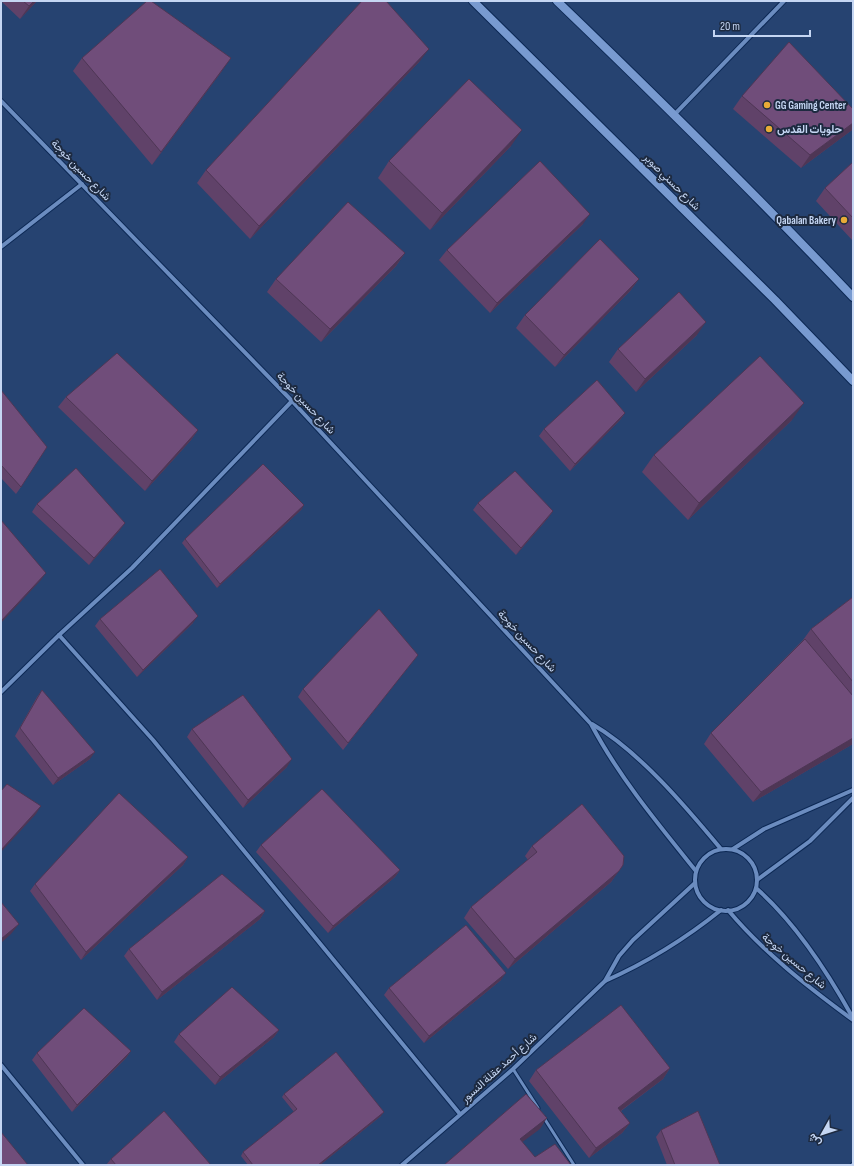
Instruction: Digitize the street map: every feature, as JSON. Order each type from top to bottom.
[{"type":"main road","name":"شارع حسني صوبر","points":[[473,1],[747,272],[853,381]]},
{"type":"main road","points":[[557,1],[675,114],[774,214],[853,297]]},
{"type":"street","points":[[675,114],[784,1]]},
{"type":"street","name":"شارع حسين خوجة","points":[[1,102],[292,402],[591,724],[601,743],[632,789],[696,871]]},
{"type":"street","points":[[1,247],[82,184]]},
{"type":"street","points":[[1,692],[59,635],[132,568],[292,402]]},
{"type":"street","points":[[59,635],[153,740],[460,1114]]},
{"type":"street","name":"شارع حسين خوجة","points":[[591,724],[614,738],[628,749],[673,794],[722,849]]},
{"type":"street","points":[[733,849],[764,829],[853,790]]},
{"type":"street","points":[[757,880],[810,840],[853,798]]},
{"type":"street","points":[[722,849],[733,849],[750,861],[755,870],[757,880],[756,888],[745,904],[728,910],[721,910],[704,901],[698,893],[695,883],[696,871],[702,860],[710,853],[722,849]]},
{"type":"street","name":"شارع أحمد عقلة النسور","points":[[402,1165],[513,1069],[605,981],[619,956],[633,940],[695,883]]},
{"type":"street","name":"شارع حسين خوجة","points":[[756,888],[772,902],[814,955],[853,1019]]},
{"type":"street","name":"شارع أحمد عقلة النسور","points":[[605,981],[632,969],[673,946],[721,910]]},
{"type":"street","name":"شارع حسين خوجة","points":[[728,910],[744,930],[788,970],[853,1019]]},
{"type":"street","points":[[1,1065],[83,1165]]},
{"type":"lane","points":[[513,1069],[574,1165]]},
{"type":"building","points":[[23,1],[34,1],[29,6]]},
{"type":"building","points":[[147,1],[151,1],[231,58],[161,152],[82,58]]},
{"type":"building","points":[[362,1],[386,1],[429,49],[259,226],[206,170]]},
{"type":"building","points":[[789,42],[853,109],[853,123],[810,155],[742,96]]},
{"type":"building","points":[[469,79],[522,130],[442,213],[389,161]]},
{"type":"building","points":[[540,161],[590,214],[497,303],[447,250]]},
{"type":"building","points":[[853,162],[853,218],[825,188]]},
{"type":"building","points":[[348,202],[405,253],[330,329],[276,279]]},
{"type":"building","points":[[600,239],[639,279],[564,355],[525,315]]},
{"type":"building","points":[[679,292],[706,322],[645,379],[618,349]]},
{"type":"building","points":[[117,353],[198,430],[152,481],[66,397]]},
{"type":"building","points":[[760,356],[804,403],[699,503],[654,455]]},
{"type":"building","points":[[597,380],[625,413],[575,464],[544,429]]},
{"type":"building","points":[[1,390],[47,447],[21,487],[1,465]]},
{"type":"building","points":[[263,464],[304,505],[220,584],[185,539]]},
{"type":"building","points":[[76,468],[125,523],[94,558],[37,504]]},
{"type":"building","points":[[515,471],[553,511],[521,548],[478,503]]},
{"type":"building","points":[[1,520],[46,573],[1,621]]},
{"type":"building","points":[[160,569],[198,616],[143,670],[100,619]]},
{"type":"building","points":[[853,597],[853,682],[811,629]]},
{"type":"building","points":[[379,609],[418,655],[348,743],[303,689]]},
{"type":"building","points":[[805,639],[853,696],[853,738],[761,792],[711,733]]},
{"type":"building","points":[[42,690],[95,752],[58,778],[20,728]]},
{"type":"building","points":[[243,695],[292,759],[248,800],[192,729]]},
{"type":"building","points":[[7,784],[41,806],[1,850],[1,791]]},
{"type":"building","points":[[322,789],[400,870],[333,926],[261,845]]},
{"type":"building","points":[[119,793],[188,857],[86,952],[35,884]]},
{"type":"building","points":[[582,804],[624,856],[623,865],[619,871],[515,959],[471,907],[537,852],[532,846]]},
{"type":"building","points":[[222,874],[265,911],[162,992],[129,949]]},
{"type":"building","points":[[1,902],[19,924],[1,939]]},
{"type":"building","points":[[466,925],[506,973],[429,1036],[389,988]]},
{"type":"building","points":[[232,987],[279,1030],[220,1077],[179,1034]]},
{"type":"building","points":[[621,1005],[670,1068],[618,1108],[630,1123],[596,1148],[536,1070]]},
{"type":"building","points":[[84,1008],[131,1051],[77,1105],[37,1053]]},
{"type":"building","points":[[336,1052],[384,1112],[318,1165],[253,1165],[243,1152],[297,1109],[284,1094]]},
{"type":"building","points":[[526,1094],[547,1118],[520,1139],[535,1157],[555,1144],[571,1165],[444,1165]]},
{"type":"building","points":[[164,1111],[211,1165],[116,1165],[111,1159]]},
{"type":"building","points":[[698,1111],[720,1165],[675,1165],[661,1130]]},
{"type":"building","points":[[1,1132],[28,1165],[1,1165]]},
{"type":"place","name":"GG Gaming Center","points":[[767,105]]},
{"type":"place","name":"حلويات القدس","points":[[769,129]]},
{"type":"place","name":"Qabalan Bakery","points":[[844,220]]}]
